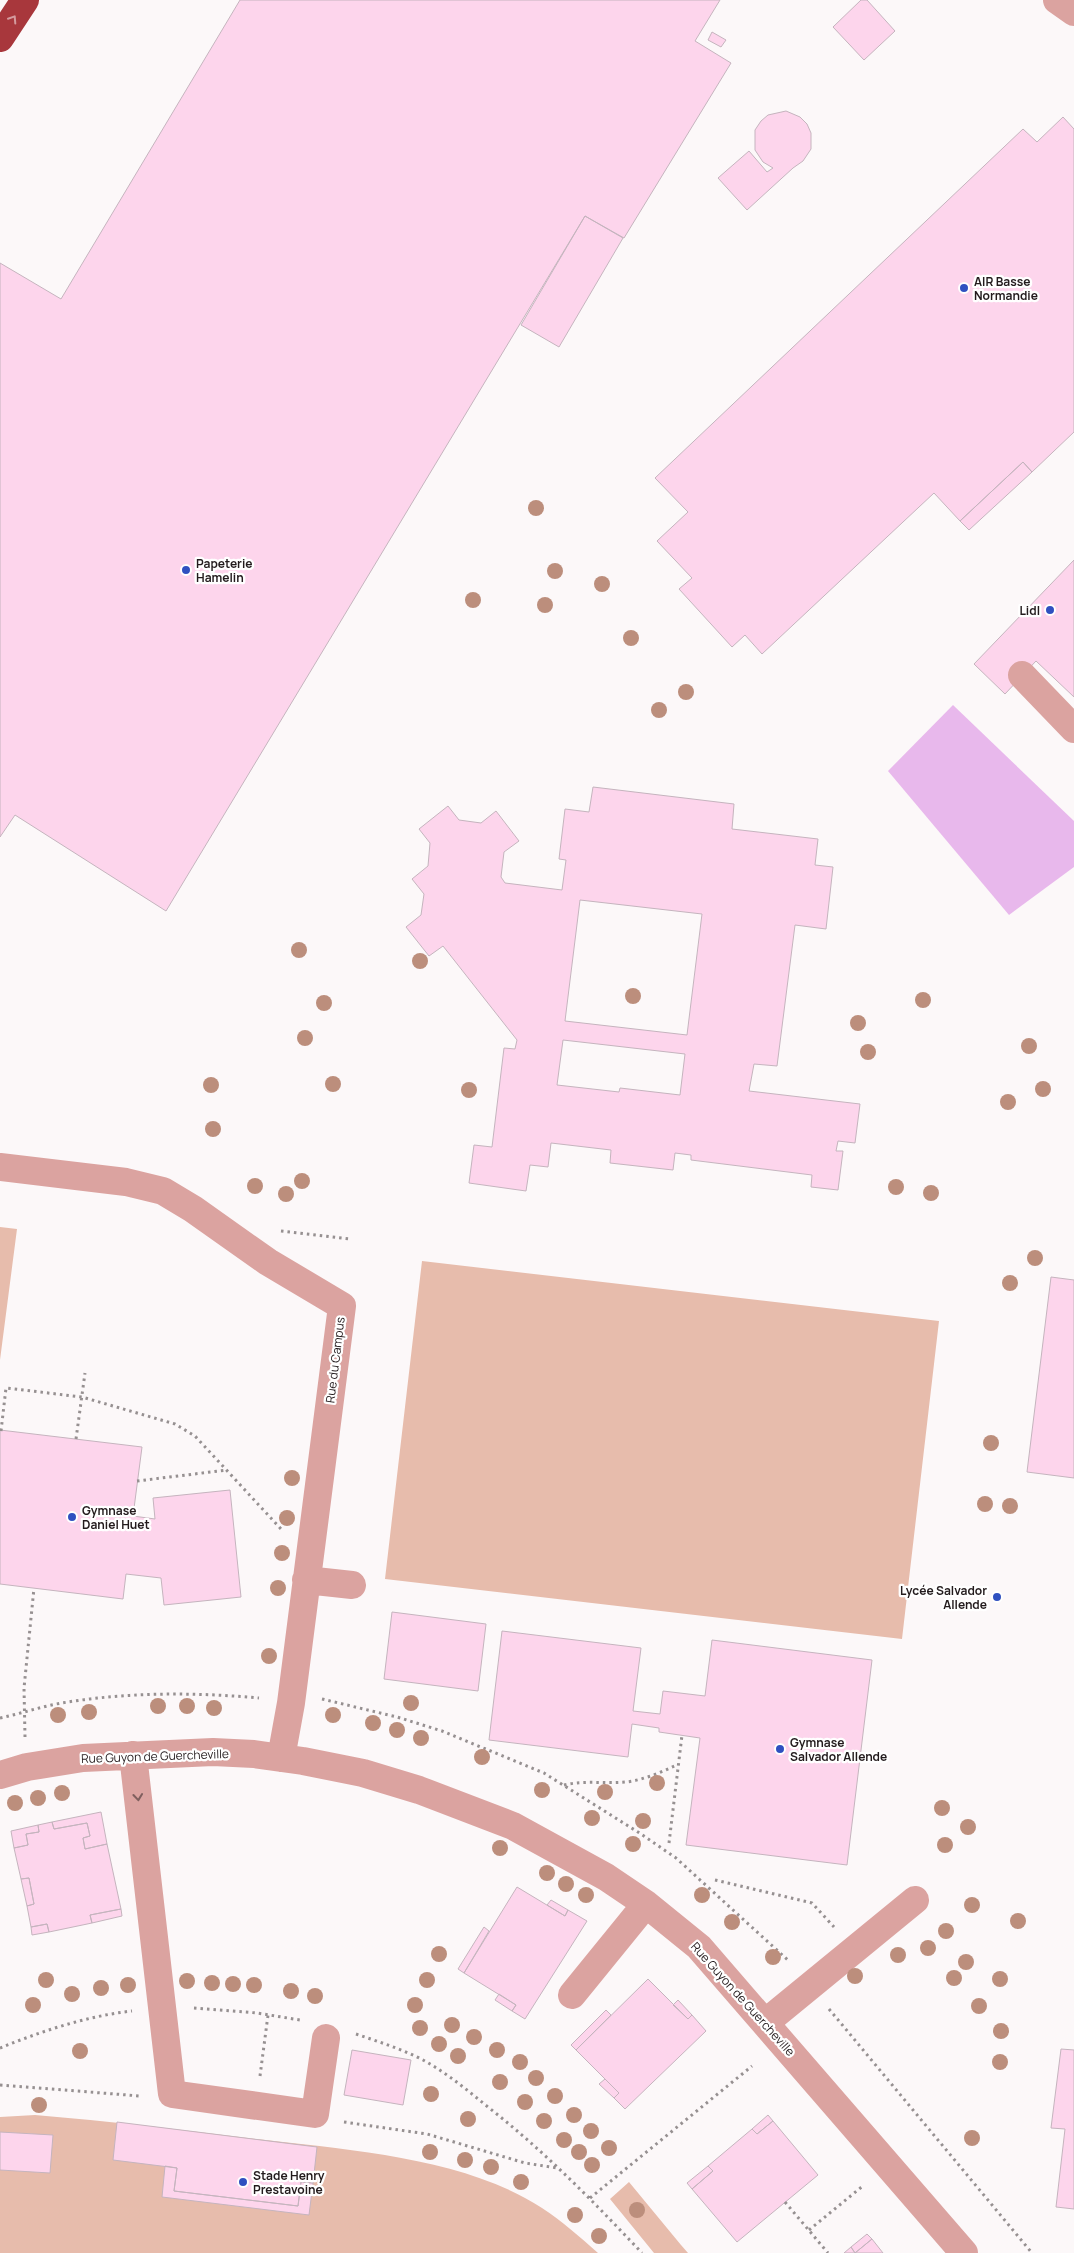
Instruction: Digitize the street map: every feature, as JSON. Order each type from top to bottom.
[{"type":"highway","points":[[0,38],[25,0]]},
{"type":"street","points":[[1057,0],[1074,12]]},
{"type":"street","points":[[1022,675],[1074,729]]},
{"type":"street","name":"Rue du Campus","points":[[0,1168],[126,1182],[163,1191],[193,1209],[268,1262],[342,1306],[291,1703],[281,1758]]},
{"type":"street","points":[[308,1570],[352,1585]]},
{"type":"street","name":"Rue Guyon de Guercheville","points":[[0,1775],[27,1767],[83,1758],[213,1752],[281,1758],[382,1778],[420,1790],[514,1826],[606,1877],[646,1904],[698,1947],[964,2253]]},
{"type":"street","points":[[133,1755],[172,2094],[315,2114],[327,2030]]},
{"type":"street","points":[[765,2023],[915,1900]]},
{"type":"street","points":[[572,1995],[646,1904]]},
{"type":"path","points":[[274,1230],[350,1239]]},
{"type":"path","points":[[76,1439],[85,1373]]},
{"type":"path","points":[[1,1431],[6,1388],[82,1397],[175,1424],[195,1436],[228,1470],[308,1570]]},
{"type":"path","points":[[137,1481],[228,1470]]},
{"type":"path","points":[[27,1767],[24,1688],[34,1588]]},
{"type":"path","points":[[0,1718],[55,1704],[108,1697],[160,1694],[212,1695],[291,1703],[307,1698],[397,1716],[487,1748],[544,1773],[676,1858],[791,1962]]},
{"type":"path","points":[[668,1843],[682,1735]]},
{"type":"path","points":[[564,1786],[577,1782],[626,1782],[654,1775],[677,1765]]},
{"type":"path","points":[[715,1880],[812,1903],[855,1949]]},
{"type":"path","points":[[825,2004],[1032,2253]]},
{"type":"path","points":[[186,2008],[268,2015],[398,2049],[424,2061],[454,2079],[525,2136],[590,2198],[642,2253]]},
{"type":"path","points":[[0,2048],[37,2033],[109,2014],[138,2011]]},
{"type":"path","points":[[259,2084],[268,2015]]},
{"type":"path","points":[[590,2198],[752,2066]]},
{"type":"path","points":[[0,2085],[160,2098],[172,2094]]},
{"type":"path","points":[[315,2114],[353,2124],[428,2134],[526,2163],[559,2168]]},
{"type":"path","points":[[809,2230],[866,2183]]},
{"type":"path","points":[[786,2202],[828,2253]]},
{"type":"shaded area","points":[[953,705],[1074,821],[1074,867],[1009,915],[888,771]]},
{"type":"shaded area","points":[[0,1227],[17,1229],[0,1360]]},
{"type":"shaded area","points":[[422,1261],[939,1321],[902,1639],[385,1579]]},
{"type":"shaded area","name":"Stade Henry Prestavoine","points":[[35,2115],[329,2147],[404,2158],[442,2167],[477,2177],[511,2191],[542,2208],[571,2229],[598,2253],[0,2253],[0,2117]]},
{"type":"shaded area","points":[[629,2182],[688,2253],[654,2253],[610,2199]]},
{"type":"building","name":"Papeterie Hamelin","points":[[240,0],[720,0],[695,41],[731,63],[624,238],[585,216],[166,911],[15,815],[0,837],[0,263],[61,299]]},
{"type":"building","points":[[861,0],[867,0],[895,31],[864,60],[833,27]]},
{"type":"building","points":[[712,32],[726,40],[721,47],[708,40]]},
{"type":"building","points":[[786,111],[800,117],[807,124],[811,133],[811,149],[803,161],[747,210],[718,178],[749,151],[767,172],[773,168],[763,162],[755,150],[755,130],[768,115]]},
{"type":"building","name":"AIR Basse Normandie","points":[[1063,117],[1074,129],[1074,432],[1032,472],[1023,462],[960,521],[934,493],[762,654],[745,635],[732,647],[679,589],[692,578],[657,541],[688,512],[655,478],[1023,129],[1037,142]]},
{"type":"building","points":[[585,216],[623,238],[559,347],[521,325]]},
{"type":"building","points":[[1023,462],[1032,472],[969,530],[960,521]]},
{"type":"building","name":"Lidl","points":[[1074,560],[1074,697],[1036,661],[1005,694],[974,664]]},
{"type":"building","points":[[593,787],[734,804],[732,829],[818,839],[815,865],[833,867],[826,929],[795,925],[777,1066],[754,1064],[749,1091],[860,1104],[855,1143],[838,1141],[836,1151],[843,1151],[838,1190],[811,1187],[812,1175],[691,1160],[691,1155],[675,1153],[673,1170],[610,1163],[611,1150],[551,1143],[548,1167],[530,1165],[526,1191],[469,1183],[474,1145],[492,1147],[504,1048],[515,1049],[517,1040],[443,946],[429,956],[406,927],[421,915],[424,894],[412,879],[428,866],[430,843],[419,829],[448,806],[459,820],[481,823],[496,811],[519,841],[504,852],[501,877],[505,883],[562,890],[566,860],[559,859],[565,809],[589,812]],"holes":[[[580,900],[702,914],[687,1035],[565,1021]],[[563,1040],[685,1054],[680,1095],[620,1088],[619,1092],[557,1085]]]},
{"type":"building","points":[[1051,1277],[1074,1280],[1074,1478],[1027,1472]]},
{"type":"building","name":"Gymnase Daniel Huet","points":[[0,1430],[142,1447],[133,1516],[155,1519],[153,1498],[230,1490],[241,1597],[164,1605],[161,1578],[126,1574],[123,1599],[0,1584]]},
{"type":"building","points":[[392,1612],[486,1624],[478,1691],[384,1679]]},
{"type":"building","name":"Gymnase Salvador Allende","points":[[502,1631],[641,1648],[633,1711],[660,1714],[663,1691],[705,1696],[712,1640],[872,1660],[847,1865],[686,1845],[700,1738],[659,1732],[659,1728],[632,1724],[628,1757],[489,1740]]},
{"type":"building","points":[[101,1812],[107,1844],[85,1849],[83,1838],[90,1836],[87,1823],[54,1829],[52,1822]]},
{"type":"building","points":[[52,1822],[54,1829],[87,1823],[90,1836],[83,1838],[85,1849],[107,1844],[121,1909],[90,1915],[92,1923],[49,1932],[47,1924],[31,1927],[27,1906],[34,1904],[29,1878],[21,1879],[14,1848],[28,1845],[26,1834],[39,1832],[38,1825]]},
{"type":"building","points":[[38,1825],[39,1832],[26,1834],[28,1845],[14,1848],[11,1831]]},
{"type":"building","points":[[29,1878],[34,1904],[27,1906],[21,1879]]},
{"type":"building","points":[[517,1887],[565,1916],[568,1910],[587,1921],[525,2019],[512,2011],[516,2005],[464,1973]]},
{"type":"building","points":[[551,1900],[568,1910],[565,1916],[547,1905]]},
{"type":"building","points":[[121,1909],[122,1916],[92,1923],[90,1915]]},
{"type":"building","points":[[47,1924],[49,1932],[32,1935],[31,1927]]},
{"type":"building","points":[[484,1927],[489,1931],[464,1973],[458,1969]]},
{"type":"building","points":[[648,1979],[688,2019],[692,2015],[706,2031],[625,2109],[614,2098],[619,2093],[576,2050]]},
{"type":"building","points":[[499,1994],[516,2005],[512,2011],[495,2000]]},
{"type":"building","points":[[678,2000],[692,2015],[688,2019],[673,2005]]},
{"type":"building","points":[[606,2010],[611,2015],[576,2050],[571,2045]]},
{"type":"building","points":[[1061,2049],[1074,2050],[1074,2209],[1056,2207],[1065,2129],[1051,2128]]},
{"type":"building","points":[[352,2050],[411,2060],[403,2105],[344,2095]]},
{"type":"building","points":[[605,2079],[619,2093],[614,2098],[599,2084]]},
{"type":"building","points":[[768,2115],[773,2121],[757,2134],[752,2129]]},
{"type":"building","points":[[773,2121],[818,2175],[737,2242],[692,2189],[713,2171],[708,2166],[752,2129],[757,2134]]},
{"type":"building","points":[[117,2122],[317,2147],[313,2183],[301,2182],[298,2206],[174,2191],[177,2168],[113,2160]]},
{"type":"building","points":[[0,2132],[53,2135],[50,2173],[0,2170]]},
{"type":"building","points":[[165,2166],[177,2168],[174,2191],[298,2206],[301,2182],[313,2183],[309,2215],[162,2197]]},
{"type":"building","points":[[708,2166],[713,2171],[692,2189],[687,2183]]},
{"type":"building","points":[[867,2234],[872,2239],[855,2253],[851,2247]]},
{"type":"building","points":[[872,2239],[883,2253],[855,2253]]},
{"type":"building","points":[[851,2247],[855,2253],[844,2253]]},
{"type":"place","name":"AIR Basse Normandie","points":[[964,288]]},
{"type":"place","name":"Papeterie Hamelin","points":[[186,570]]},
{"type":"place","name":"Lidl","points":[[1050,610]]},
{"type":"place","name":"Gymnase Daniel Huet","points":[[72,1517]]},
{"type":"place","name":"Lycée Salvador Allende","points":[[997,1597]]},
{"type":"place","name":"Gymnase Salvador Allende","points":[[780,1749]]},
{"type":"place","name":"Stade Henry Prestavoine","points":[[243,2182]]}]
